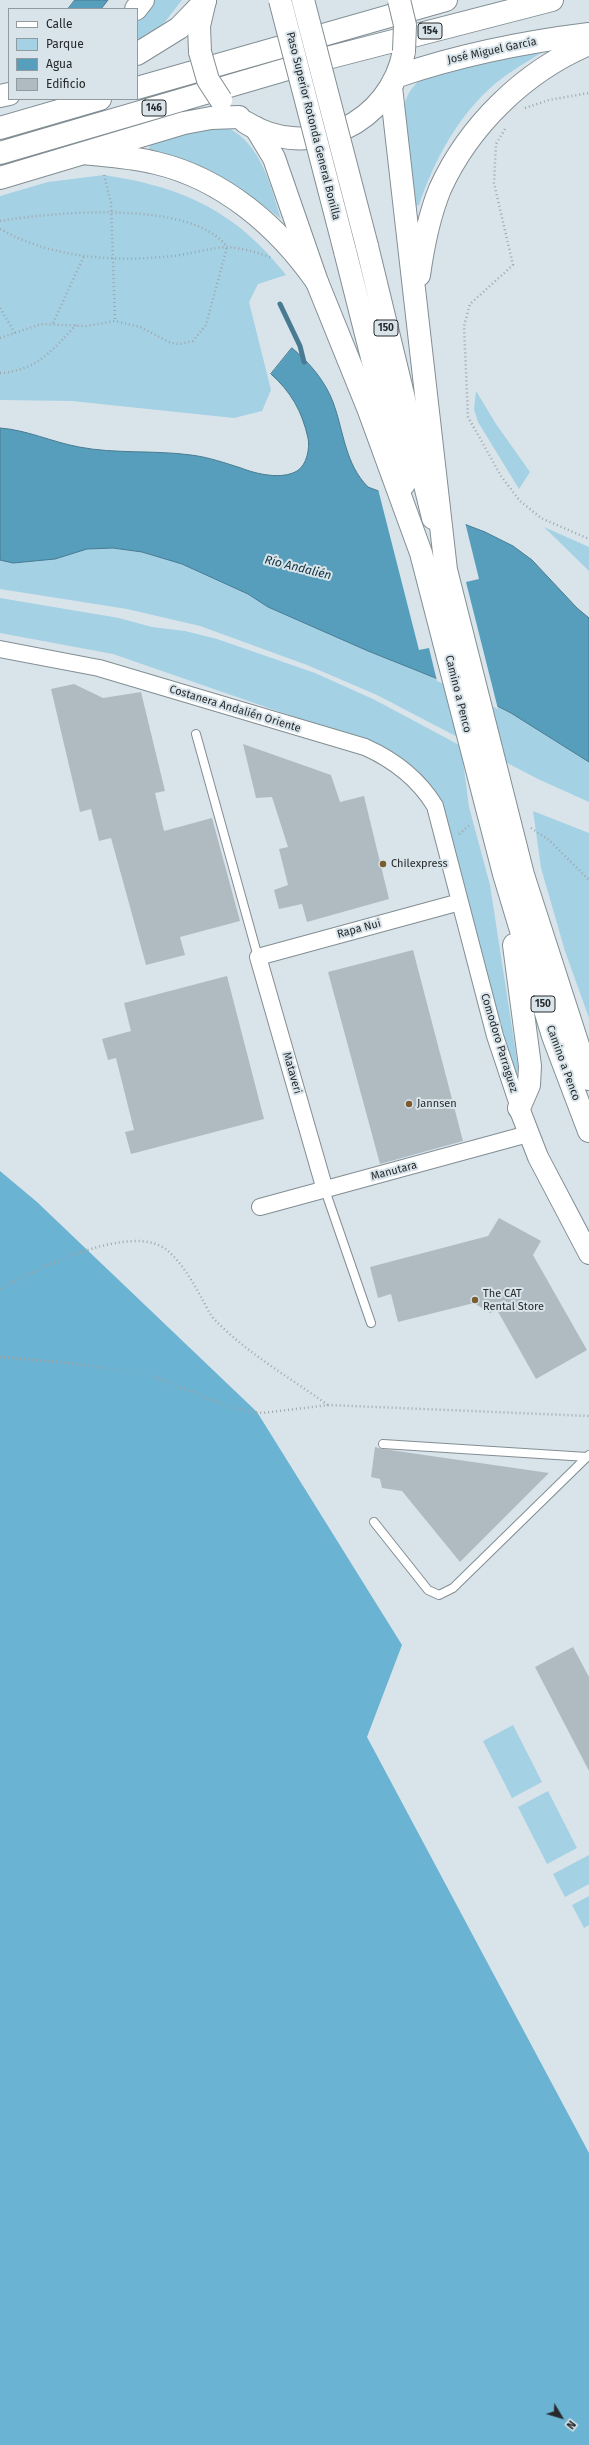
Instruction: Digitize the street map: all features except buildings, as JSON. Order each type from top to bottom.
[{"type":"main road","points":[[137,8],[143,0]]},
{"type":"main road","name":"Paso Superior Rotonda General Bonilla","points":[[280,0],[345,251]]},
{"type":"main road","name":"Paso Superior Rotonda General Bonilla","points":[[303,0],[367,246]]},
{"type":"main road","points":[[0,178],[184,123],[210,118],[247,123],[293,139],[331,135],[366,117],[384,98],[394,82],[404,51],[405,25],[399,0]]},
{"type":"main road","name":"154","points":[[302,40],[446,0]]},
{"type":"main road","name":"154","points":[[308,63],[552,0]]},
{"type":"main road","points":[[205,1],[199,26],[200,52],[208,80],[221,100],[247,123],[274,158],[317,282]]},
{"type":"main road","points":[[138,53],[179,28],[205,1]]},
{"type":"main road","name":"José Miguel García","points":[[394,82],[431,64],[490,50],[589,34]]},
{"type":"main road","name":"146","points":[[138,88],[302,40]]},
{"type":"main road","points":[[416,308],[422,256],[433,210],[440,189],[462,152],[487,119],[526,81],[563,57],[589,44]]},
{"type":"main road","name":"146","points":[[0,152],[308,63]]},
{"type":"main road","points":[[394,82],[416,308],[446,570]]},
{"type":"main road","points":[[0,128],[97,100]]},
{"type":"main road","points":[[84,154],[155,163],[206,181],[259,216],[299,258],[317,282],[386,409]]},
{"type":"main road","name":"Camino a Penco","points":[[367,246],[386,409],[446,570],[523,875],[589,1079]]},
{"type":"main road","name":"Camino a Penco","points":[[345,251],[422,553],[481,817],[504,874],[552,1036],[589,1131]]},
{"type":"main road","points":[[504,874],[530,1066],[529,1085],[519,1108]]},
{"type":"street","name":"Costanera Andalién Oriente","points":[[0,649],[99,668],[365,747],[398,765],[426,792],[434,806],[439,820]]},
{"type":"street","name":"Comodoro Parraguez","points":[[439,820],[495,1036],[519,1108],[528,1134],[557,1195],[589,1254]]},
{"type":"street","name":"Rapa Nui","points":[[258,957],[460,902]]},
{"type":"street","name":"Mataveri","points":[[258,957],[325,1190]]},
{"type":"street","name":"Manutara","points":[[260,1207],[528,1134]]},
{"type":"lane","points":[[196,734],[258,957]]},
{"type":"lane","points":[[325,1190],[371,1323]]},
{"type":"lane","points":[[383,1444],[588,1456]]},
{"type":"lane","points":[[374,1522],[428,1590],[439,1595],[453,1588],[588,1456]]},
{"type":"path","points":[[520,113],[525,108],[549,100],[589,93]]},
{"type":"path","points":[[507,125],[496,144],[494,183],[513,265],[470,304],[464,326],[468,417],[501,476],[520,501],[541,518],[589,539]]},
{"type":"path","points":[[103,172],[110,194],[115,321]]},
{"type":"path","points":[[0,220],[42,215],[111,213],[159,217],[197,225],[217,235],[227,247]]},
{"type":"path","points":[[0,229],[30,243],[84,256],[112,259],[174,256],[227,247],[278,260]]},
{"type":"path","points":[[0,338],[16,333],[29,326],[53,323],[86,326],[115,321],[140,327],[171,343],[179,344],[193,341],[206,325],[227,247]]},
{"type":"path","points":[[53,323],[84,256]]},
{"type":"path","points":[[0,308],[16,333]]},
{"type":"path","points":[[0,373],[22,370],[40,362],[77,325]]},
{"type":"path","points":[[456,836],[481,817]]},
{"type":"path","points":[[509,818],[549,840],[589,880]]},
{"type":"path","points":[[0,1289],[63,1258],[130,1241],[137,1240],[155,1243],[167,1250],[188,1274],[213,1318],[237,1339],[329,1405]]},
{"type":"path","points":[[0,1357],[68,1363],[150,1375],[230,1407],[262,1413],[329,1405],[589,1416]]},
{"type":"green space","points":[[154,0],[182,0],[164,23],[138,43],[138,22]]},
{"type":"green space","points":[[547,49],[496,83],[470,109],[459,123],[440,155],[419,205],[416,206],[404,106],[413,87],[423,77]]},
{"type":"green space","points":[[227,127],[249,144],[257,155],[268,180],[281,219],[251,196],[220,176],[186,160],[149,150],[150,142],[205,129]]},
{"type":"green space","points":[[104,175],[159,187],[183,195],[206,206],[227,218],[248,234],[286,275],[258,284],[249,302],[271,390],[262,411],[234,418],[72,401],[0,400],[0,196],[48,182]]},
{"type":"green space","points":[[476,391],[496,424],[530,472],[519,489],[478,422],[474,409]]},
{"type":"green space","points":[[544,527],[589,547],[589,571]]},
{"type":"green space","points":[[88,548],[113,548],[142,552],[182,564],[248,594],[268,607],[368,651],[468,691],[511,713],[589,762],[589,802],[538,779],[377,695],[307,665],[200,626],[127,609],[0,589],[0,560],[11,562],[33,561]]},
{"type":"green space","points":[[0,598],[119,618],[152,627],[185,631],[217,639],[315,673],[375,700],[461,746],[469,807],[490,885],[518,1067],[517,1076],[509,1059],[441,803],[430,786],[416,770],[399,757],[381,747],[113,654],[0,633]]},
{"type":"green space","points":[[533,811],[589,833],[589,1018],[565,951],[541,868]]},
{"type":"green space","points":[[513,1725],[542,1782],[512,1798],[483,1741]]},
{"type":"green space","points":[[548,1791],[577,1848],[547,1864],[518,1807]]},
{"type":"green space","points":[[589,1855],[589,1884],[565,1897],[553,1874]]},
{"type":"green space","points":[[589,1896],[589,1925],[584,1928],[572,1905]]},
{"type":"shaded area","points":[[0,1171],[37,1202],[257,1412],[402,1645],[367,1737],[589,2153],[589,2445],[0,2445]]},
{"type":"water","points":[[75,0],[108,0],[102,8],[69,8]]},
{"type":"water","name":"Río Andalién","points":[[292,348],[311,366],[330,394],[354,468],[368,487],[485,532],[513,546],[532,560],[577,608],[589,618],[589,762],[511,713],[468,691],[368,651],[268,607],[248,594],[182,564],[142,552],[113,548],[87,549],[55,559],[13,563],[0,560],[0,428],[20,431],[79,447],[191,455],[229,464],[261,474],[277,476],[291,474],[297,471],[305,461],[309,447],[306,428],[290,395],[271,374]]},
{"type":"pier","points":[[378,489],[465,522],[479,579],[466,582],[498,709],[437,681],[429,648],[419,650]]},
{"type":"waterway","points":[[280,304],[300,346],[304,362]]},
{"type":"place","name":"Chilexpress","points":[[383,864]]},
{"type":"place","name":"Jannsen","points":[[409,1104]]},
{"type":"place","name":"The CAT Rental Store","points":[[475,1300]]}]
